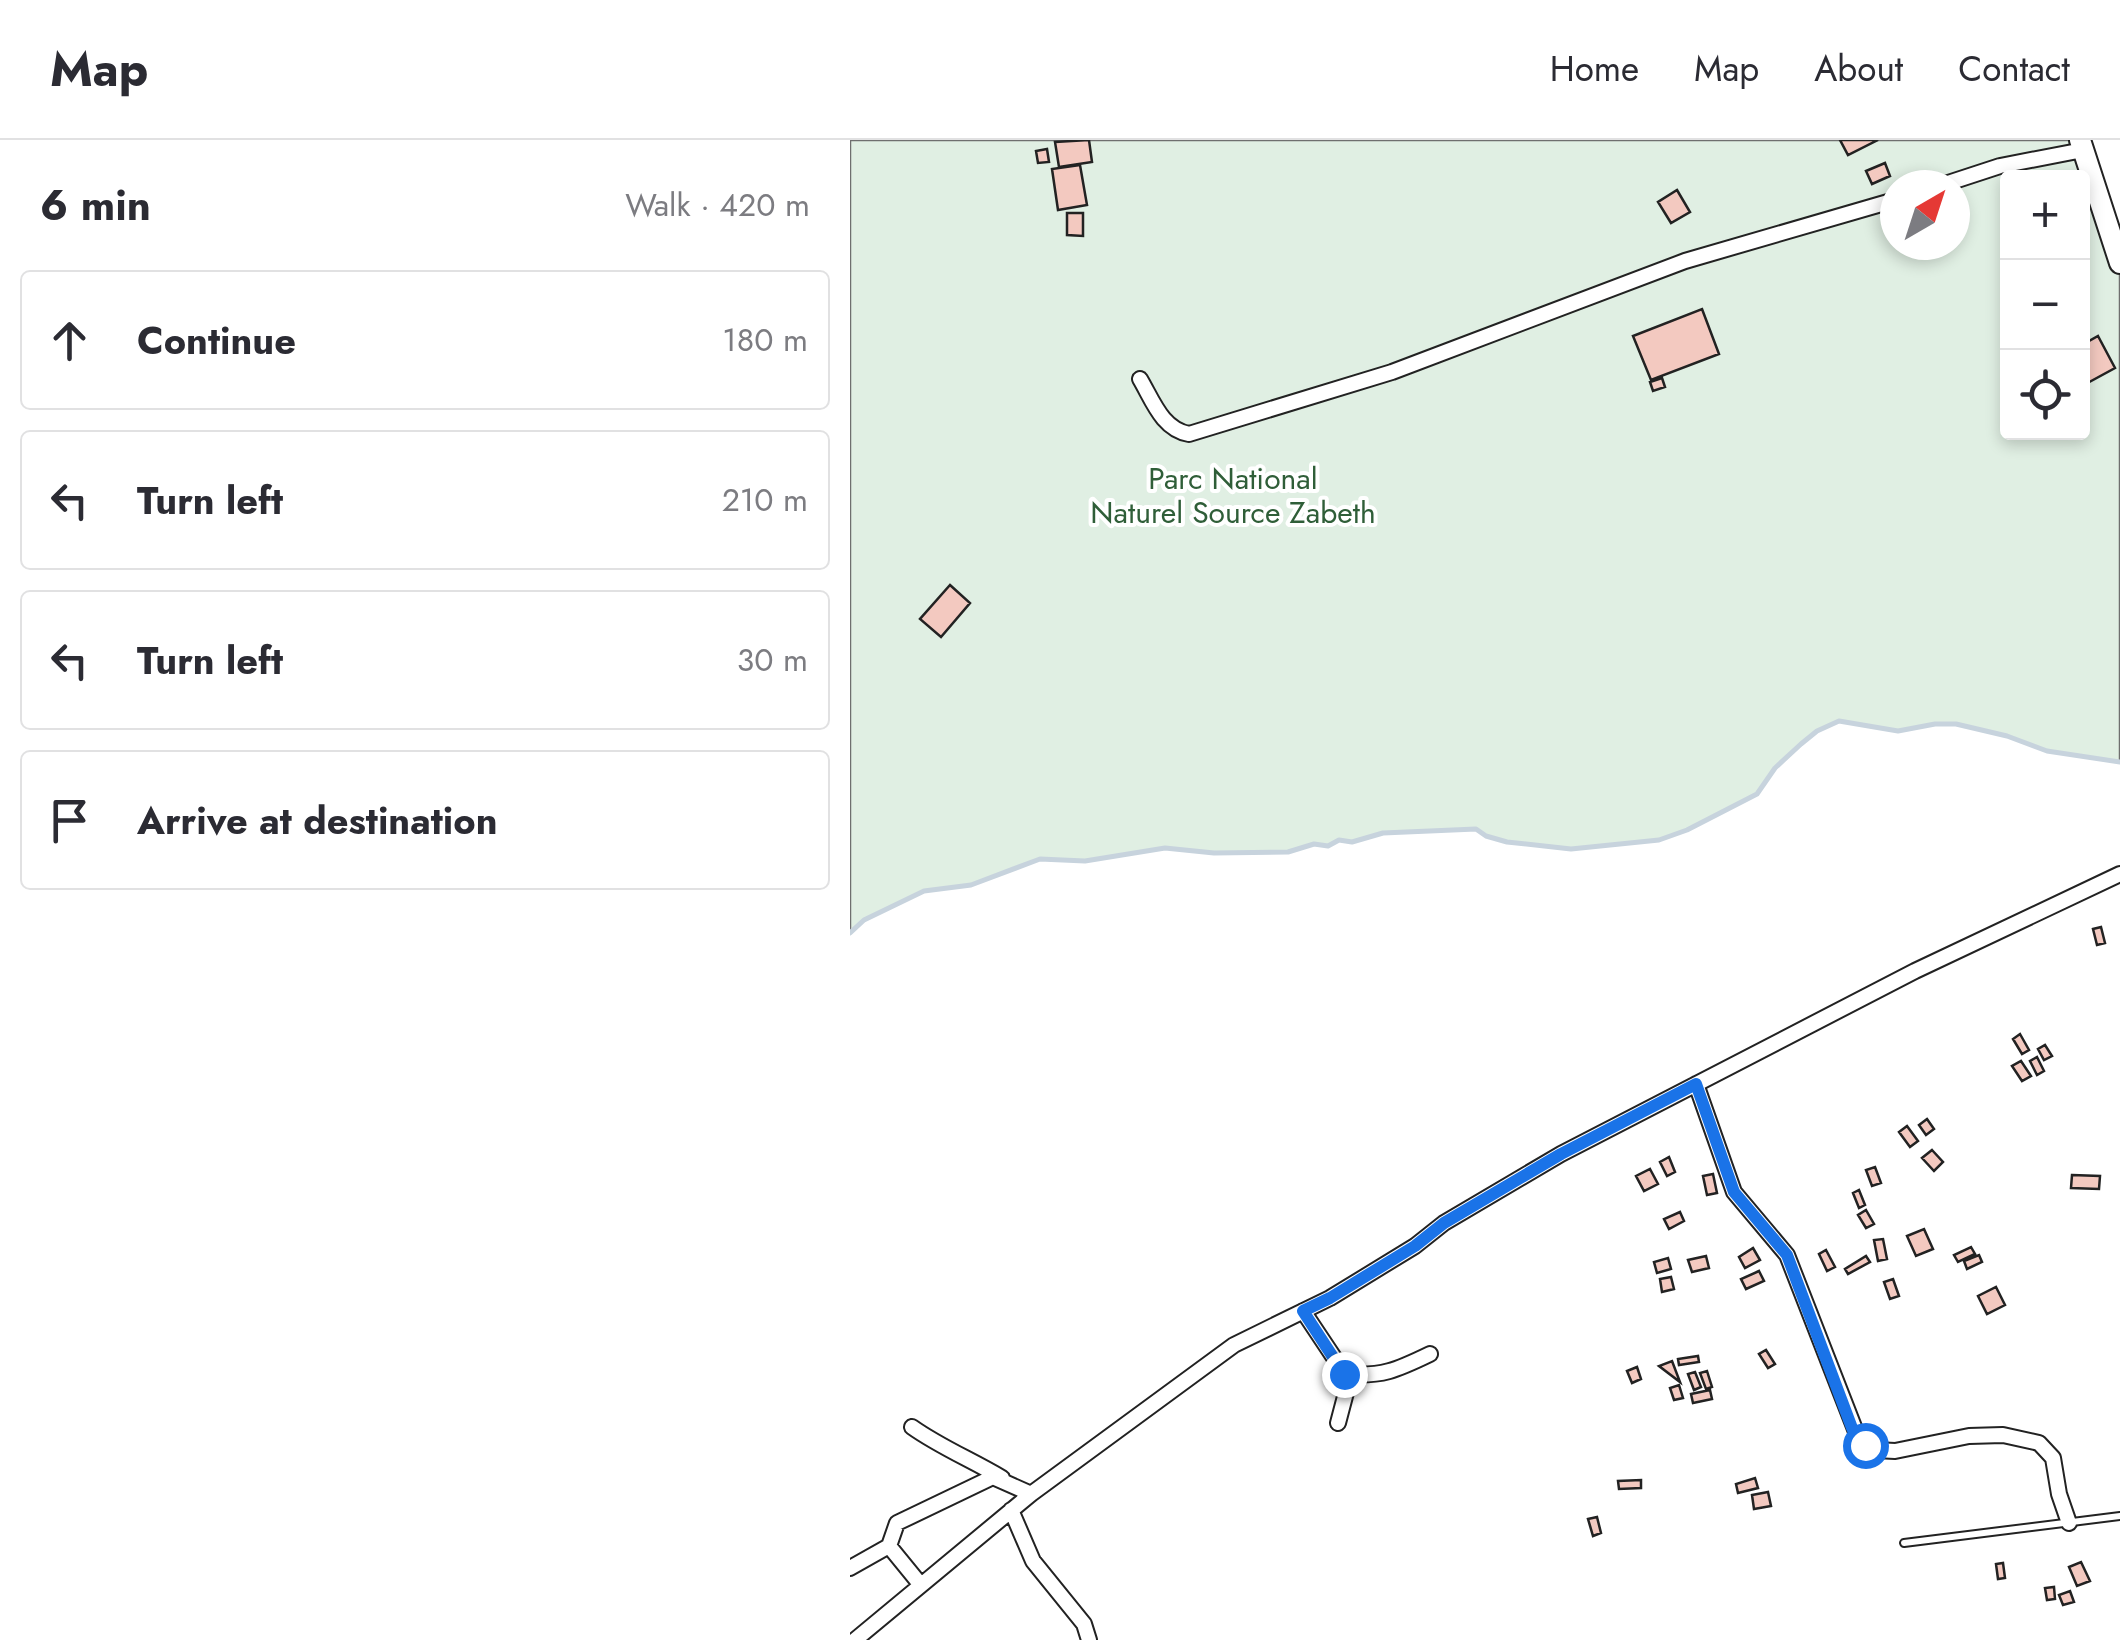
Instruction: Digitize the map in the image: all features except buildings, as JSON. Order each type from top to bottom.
[{"type":"main road","points":[[2082,145],[2120,263]]},
{"type":"street","points":[[1970,176],[2082,145]]},
{"type":"street","points":[[1140,378],[1164,421],[1174,431],[1189,434],[1392,372],[1685,261],[1880,204]]},
{"type":"street","points":[[855,1640],[871,1633],[920,1584],[1031,1494],[1234,1345],[1330,1298],[1415,1246],[1444,1223],[1561,1154],[1915,971],[2120,874]]},
{"type":"street","points":[[1696,1084],[1734,1192],[1787,1255],[1858,1437],[1876,1450],[1896,1451],[2003,1435],[2039,1444],[2053,1458],[2058,1494],[2069,1522]]},
{"type":"street","points":[[1303,1311],[1348,1386],[1338,1422]]},
{"type":"street","points":[[1344,1374],[1374,1376],[1394,1372],[1430,1354]]},
{"type":"street","points":[[912,1427],[934,1443],[954,1450],[1031,1494]]},
{"type":"street","points":[[850,1568],[889,1546],[897,1524],[982,1479],[1003,1479]]},
{"type":"street","points":[[1011,1510],[1033,1561],[1084,1624],[1088,1640]]},
{"type":"street","points":[[889,1546],[920,1584]]},
{"type":"lane","points":[[1904,1543],[2120,1516]]},
{"type":"green space","name":"Parc National Naturel Source Zabeth","points":[[850,140],[2080,140],[2090,170],[2000,170],[2000,440],[2090,440],[2090,171],[2120,263],[2120,762],[2047,751],[2007,736],[1956,724],[1898,731],[1839,721],[1801,744],[1775,768],[1757,794],[1659,840],[1571,849],[1507,842],[1476,829],[1383,833],[1288,852],[1214,853],[1165,848],[1085,861],[1040,859],[971,885],[924,891],[864,920],[850,933]]},
{"type":"waterway","points":[[850,933],[864,920],[924,891],[971,885],[1040,859],[1085,861],[1165,848],[1214,853],[1288,852],[1383,833],[1476,829],[1507,842],[1571,849],[1659,840],[1757,794],[1775,768],[1801,744],[1839,721],[1898,731],[1956,724],[2007,736],[2047,751],[2120,762]]},
{"type":"route","points":[[1344,1374],[1303,1311],[1561,1154],[1696,1084],[1734,1192],[1787,1255],[1852,1428],[1865,1445]]}]
